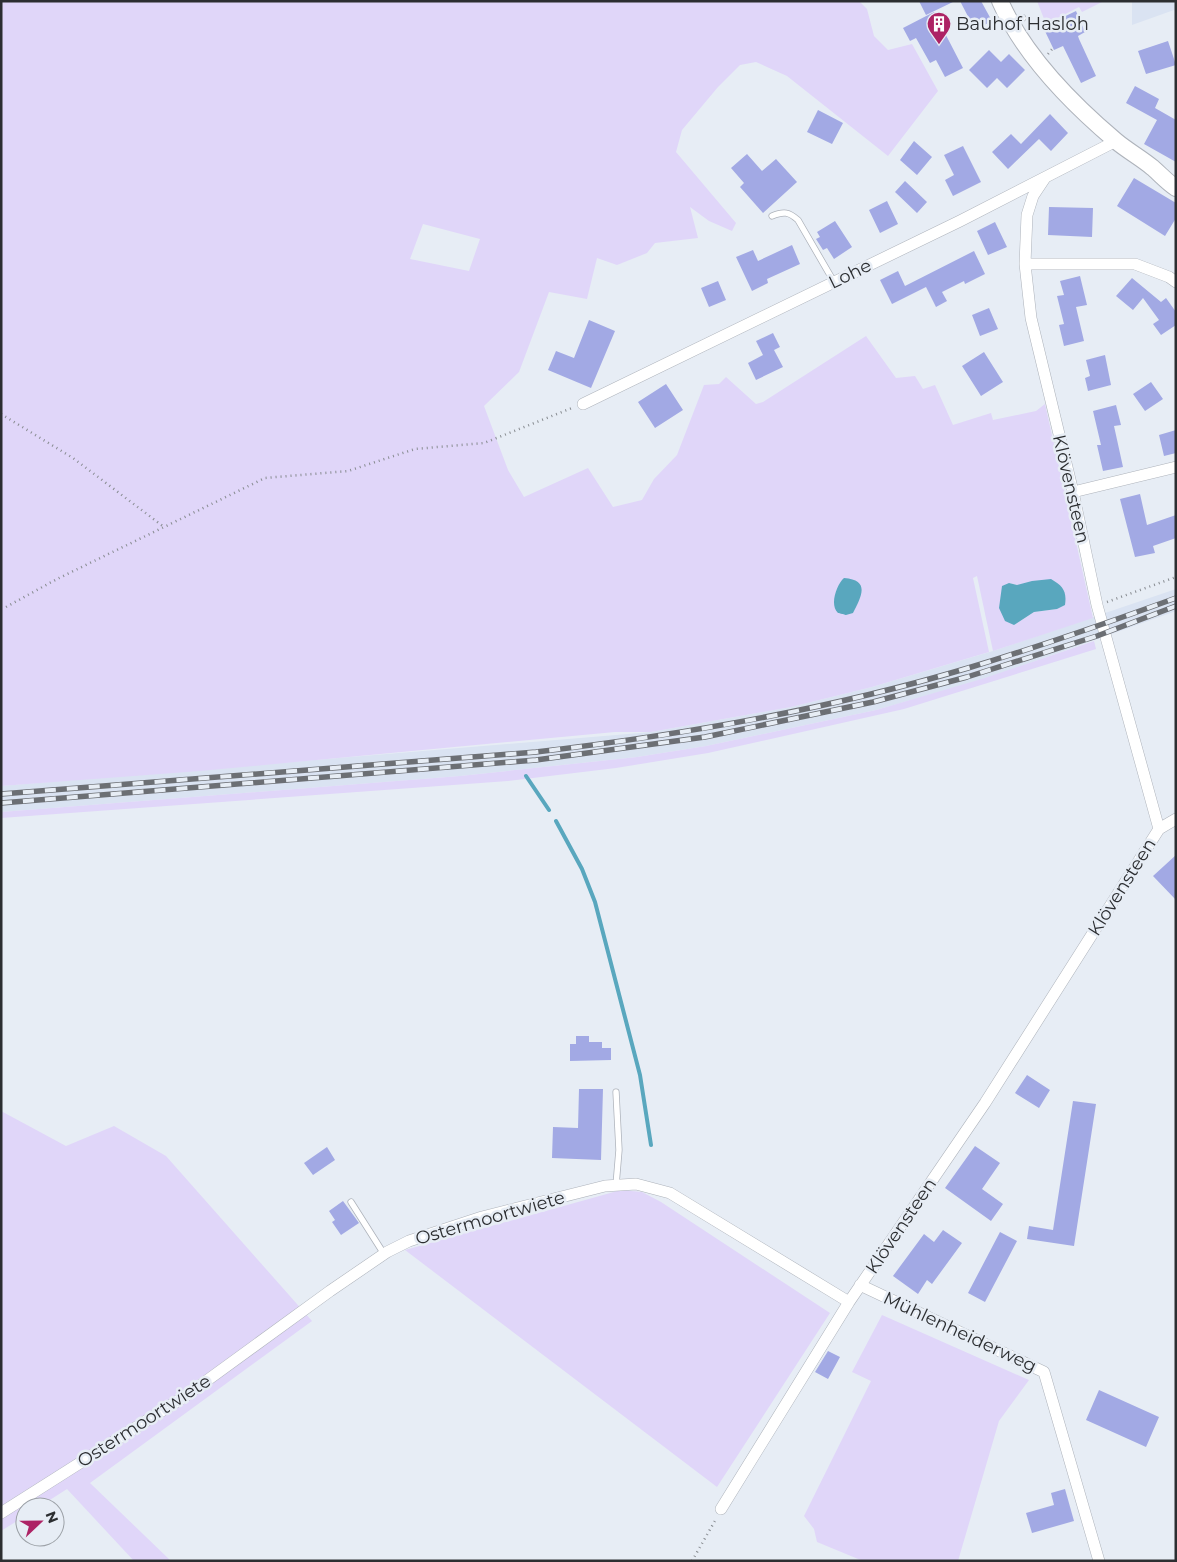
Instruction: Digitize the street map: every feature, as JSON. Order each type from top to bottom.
[{"type":"main road","points":[[1000,1],[1017,21],[1028,49],[1052,79],[1116,141],[1154,168],[1176,188]]},
{"type":"main road","points":[[1154,168],[1176,177]]},
{"type":"street","name":"Lohe","points":[[583,404],[1045,178],[1116,141]]},
{"type":"street","name":"Klövensteen","points":[[722,1509],[849,1302],[985,1103],[1159,829],[1098,605],[1032,318],[1025,264],[1028,215],[1033,196],[1045,178]]},
{"type":"street","points":[[1025,264],[1135,264],[1169,277],[1176,282]]},
{"type":"street","points":[[1073,492],[1176,467]]},
{"type":"street","points":[[1159,829],[1176,819]]},
{"type":"street","name":"Ostermoortwiete","points":[[1,1513],[187,1395],[384,1254],[410,1241],[482,1217],[605,1186],[636,1184],[670,1193],[849,1302]]},
{"type":"street","name":"Mühlenheiderweg","points":[[860,1285],[1044,1372],[1099,1561]]},
{"type":"lane","points":[[772,216],[783,212],[790,213],[798,220],[834,282]]},
{"type":"lane","points":[[616,1092],[619,1150],[616,1185]]},
{"type":"lane","points":[[351,1202],[384,1254]]},
{"type":"path","points":[[1049,52],[1053,48]]},
{"type":"path","points":[[6,608],[57,579],[265,478],[348,470],[415,449],[484,443],[583,404]]},
{"type":"path","points":[[1,414],[73,458],[164,527]]},
{"type":"path","points":[[1098,605],[1176,577]]},
{"type":"path","points":[[692,1561],[722,1509]]},
{"type":"shaded area","points":[[1,1],[859,1],[867,9],[874,36],[888,50],[912,44],[938,91],[888,156],[787,76],[756,62],[740,65],[718,87],[682,130],[676,152],[736,223],[732,231],[709,221],[690,207],[698,238],[655,243],[647,253],[617,265],[597,258],[587,299],[549,292],[519,372],[484,406],[508,470],[524,497],[588,468],[613,507],[642,500],[654,479],[677,455],[704,385],[719,384],[726,377],[756,404],[763,402],[866,336],[896,378],[915,376],[923,389],[935,385],[953,425],[991,413],[993,420],[1036,411],[1045,404],[1093,618],[993,651],[977,576],[973,578],[989,652],[872,687],[791,707],[651,732],[615,732],[200,771],[1,786]],"holes":[[[423,224],[480,239],[469,271],[410,259]],[[1009,583],[1017,585],[1056,609],[1034,612],[1014,625]]]},
{"type":"shaded area","points":[[1037,1],[1104,1],[1082,12],[1079,7],[1046,24]]},
{"type":"shaded area","points":[[1132,1],[1176,1],[1176,11],[1174,10],[1132,25]]},
{"type":"shaded area","points":[[1176,589],[1176,611],[985,679],[876,710],[706,746],[637,757],[460,776],[1,812],[1,786],[651,732],[791,707],[872,687],[993,651]]},
{"type":"shaded area","points":[[1094,641],[1096,649],[904,709],[708,753],[616,768],[508,781],[1,818],[1,812],[460,776],[637,757],[706,746],[876,710],[985,678]]},
{"type":"shaded area","points":[[1,1111],[66,1146],[114,1126],[166,1156],[312,1321],[90,1483],[171,1561],[134,1561],[67,1489],[55,1497],[15,1497],[15,1522],[1,1531]]},
{"type":"shaded area","points":[[621,1190],[642,1192],[661,1202],[830,1313],[717,1487],[405,1250]]},
{"type":"shaded area","points":[[882,1315],[1029,1380],[999,1421],[958,1561],[863,1561],[817,1542],[814,1529],[804,1516],[871,1381],[852,1372]]},
{"type":"water","points":[[844,578],[858,582],[862,590],[853,613],[846,615],[838,613],[834,605],[835,595]]},
{"type":"water","points":[[1051,579],[1063,589],[1065,605],[1057,609],[1034,612],[1014,625],[1005,621],[999,608],[1002,586],[1009,583],[1017,585]]},
{"type":"building","points":[[919,1],[955,1],[926,15]]},
{"type":"building","points":[[960,1],[981,1],[992,21],[975,30]]},
{"type":"building","points":[[1076,11],[1085,32],[1078,36],[1096,76],[1081,83],[1063,46],[1054,50],[1043,27]]},
{"type":"building","name":"Bauhof Hasloh","points":[[934,12],[963,68],[945,77],[936,60],[930,63],[916,38],[910,41],[903,28]]},
{"type":"building","points":[[1168,41],[1176,65],[1146,74],[1138,51]]},
{"type":"building","points":[[989,50],[1001,62],[1009,54],[1025,70],[1007,88],[997,78],[987,88],[969,70]]},
{"type":"building","points":[[1135,86],[1159,99],[1155,108],[1176,120],[1176,162],[1144,144],[1157,120],[1126,103]]},
{"type":"building","points":[[818,110],[843,123],[832,144],[807,132]]},
{"type":"building","points":[[1050,114],[1068,133],[1051,151],[1039,139],[1008,169],[992,152],[1011,134],[1021,144]]},
{"type":"building","points":[[914,141],[932,157],[917,175],[900,160]]},
{"type":"building","points":[[963,146],[981,182],[953,196],[945,180],[954,175],[944,155]]},
{"type":"building","points":[[747,154],[762,171],[776,159],[797,182],[763,213],[740,187],[744,183],[731,168]]},
{"type":"building","points":[[1134,178],[1176,203],[1176,218],[1165,236],[1117,206]]},
{"type":"building","points":[[905,181],[927,202],[917,213],[895,192]]},
{"type":"building","points":[[887,201],[898,224],[880,233],[869,210]]},
{"type":"building","points":[[1049,207],[1093,208],[1092,237],[1048,235]]},
{"type":"building","points":[[835,221],[852,247],[834,259],[827,248],[823,250],[816,239],[820,237],[817,232]]},
{"type":"building","points":[[995,222],[1007,247],[988,255],[977,231]]},
{"type":"building","points":[[792,245],[800,264],[767,279],[768,283],[752,291],[736,257],[753,250],[758,261]]},
{"type":"building","points":[[974,251],[985,274],[965,284],[964,281],[942,292],[947,301],[936,307],[926,287],[892,304],[880,280],[898,271],[905,286]]},
{"type":"building","points":[[1080,276],[1087,305],[1076,307],[1084,341],[1064,346],[1059,325],[1064,324],[1057,296],[1064,295],[1060,281]]},
{"type":"building","points":[[1132,278],[1161,302],[1166,298],[1176,312],[1176,325],[1161,335],[1153,324],[1159,320],[1143,298],[1133,310],[1116,296]]},
{"type":"building","points":[[718,281],[726,300],[709,307],[701,288]]},
{"type":"building","points":[[989,308],[998,329],[980,336],[972,315]]},
{"type":"building","points":[[589,320],[615,331],[591,388],[548,370],[556,351],[574,358]]},
{"type":"building","points":[[773,333],[780,347],[774,350],[783,367],[756,380],[748,363],[763,355],[756,341]]},
{"type":"building","points":[[984,352],[1003,382],[981,396],[962,366]]},
{"type":"building","points":[[1105,355],[1111,385],[1088,391],[1085,378],[1090,376],[1086,360]]},
{"type":"building","points":[[1151,382],[1163,399],[1145,411],[1133,394]]},
{"type":"building","points":[[666,384],[683,410],[655,428],[638,402]]},
{"type":"building","points":[[1116,405],[1121,425],[1114,426],[1123,467],[1103,471],[1097,445],[1101,445],[1093,411]]},
{"type":"building","points":[[1176,430],[1176,453],[1164,456],[1159,435]]},
{"type":"building","points":[[1140,494],[1147,525],[1176,515],[1176,538],[1153,546],[1155,553],[1135,557],[1120,499]]},
{"type":"building","points":[[1176,855],[1176,900],[1153,876]]},
{"type":"building","points":[[576,1036],[589,1036],[589,1042],[602,1042],[602,1048],[611,1048],[611,1060],[570,1061],[570,1044],[576,1044]]},
{"type":"building","points":[[1027,1075],[1050,1090],[1039,1108],[1015,1093]]},
{"type":"building","points":[[579,1089],[603,1089],[601,1160],[552,1158],[553,1127],[578,1128]]},
{"type":"building","points":[[1073,1101],[1096,1104],[1074,1246],[1027,1239],[1029,1226],[1053,1230]]},
{"type":"building","points":[[975,1146],[1000,1163],[982,1189],[1003,1204],[991,1221],[945,1188]]},
{"type":"building","points":[[327,1147],[335,1160],[313,1175],[304,1163]]},
{"type":"building","points":[[343,1201],[359,1223],[341,1235],[332,1222],[335,1220],[329,1211]]},
{"type":"building","points":[[943,1230],[962,1243],[932,1284],[927,1280],[918,1294],[893,1276],[924,1234],[934,1242]]},
{"type":"building","points":[[1000,1232],[1017,1241],[985,1302],[968,1293]]},
{"type":"building","points":[[828,1351],[840,1357],[828,1379],[815,1372]]},
{"type":"building","points":[[1099,1390],[1159,1417],[1146,1447],[1086,1420]]},
{"type":"building","points":[[1065,1489],[1074,1521],[1032,1533],[1026,1513],[1054,1505],[1051,1493]]},
{"type":"waterway","points":[[526,776],[549,810]]},
{"type":"waterway","points":[[556,821],[582,869],[595,902],[640,1075],[651,1145]]},
{"type":"railway","points":[[1,794],[536,752],[700,729],[808,709],[915,683],[1020,652],[1176,598]]},
{"type":"railway","points":[[1,803],[536,760],[705,737],[873,702],[967,677],[1097,636],[1176,606]]},
{"type":"place","name":"Bauhof Hasloh","points":[[939,45]]}]
